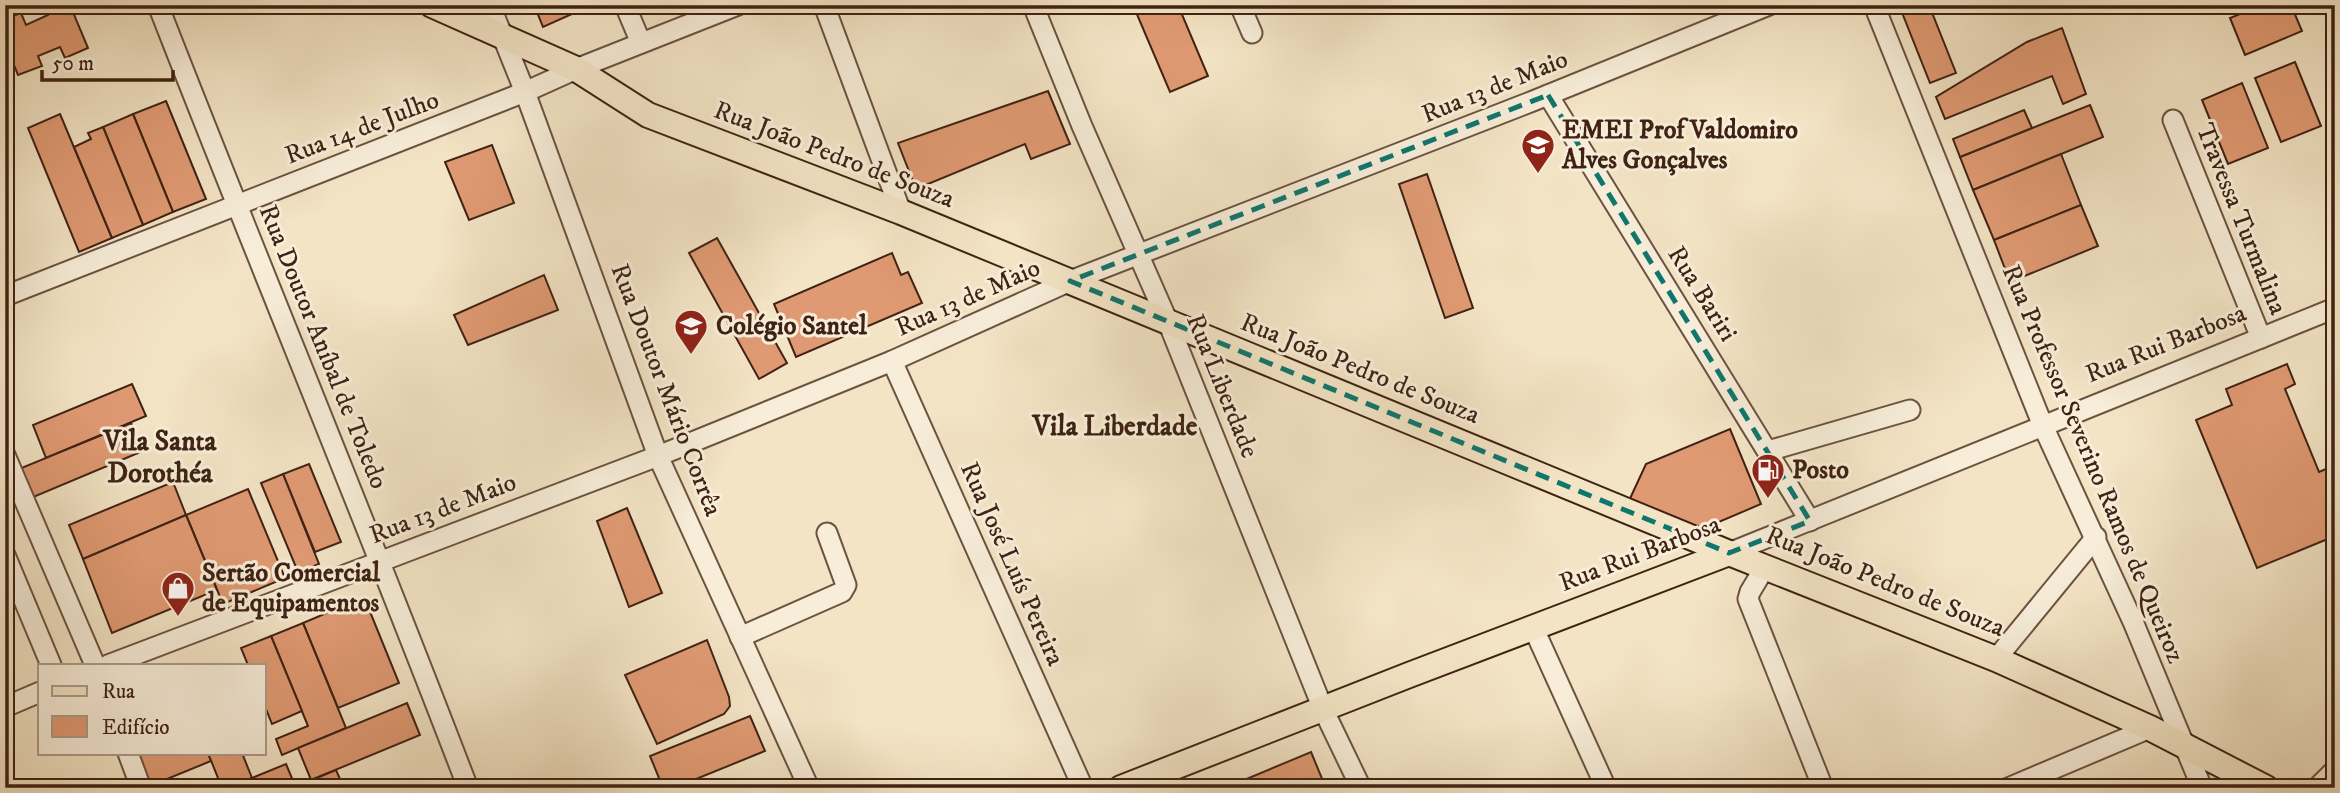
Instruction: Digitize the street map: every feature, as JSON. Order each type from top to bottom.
[{"type":"main road","name":"Rua João Pedro de Souza","points":[[432,5],[576,69],[648,115],[901,212],[1729,553],[1996,659],[2150,728],[2266,788]]},
{"type":"main road","name":"Rua Rui Barbosa","points":[[1121,788],[1729,553]]},
{"type":"street","name":"Rua Doutor Aníbal de Toledo","points":[[158,5],[236,205],[381,560],[468,788]]},
{"type":"street","name":"Rua Doutor Mário Corrêa","points":[[490,5],[525,92],[659,456],[808,788]]},
{"type":"street","points":[[625,5],[641,43]]},
{"type":"street","name":"Rua 14 de Julho","points":[[5,296],[525,92],[738,5]]},
{"type":"street","points":[[824,5],[901,212]]},
{"type":"street","name":"Rua Liberdade","points":[[1033,5],[1082,126],[1168,322],[1323,709],[1361,788]]},
{"type":"street","points":[[1240,5],[1252,33]]},
{"type":"street","name":"Rua 13 de Maio","points":[[111,664],[659,456],[892,361],[1070,281],[1548,95],[1769,5]]},
{"type":"street","name":"Rua Professor Severino Ramos de Queiroz","points":[[1874,5],[2043,426],[2096,537],[2202,788]]},
{"type":"street","name":"Rua Bariri","points":[[1548,95],[1810,521]]},
{"type":"street","name":"Travessa Turmalina","points":[[2173,120],[2260,338]]},
{"type":"street","name":"Rua Rui Barbosa","points":[[1729,553],[2335,308]]},
{"type":"street","name":"Rua José Luís Pereira","points":[[892,361],[1083,788]]},
{"type":"street","points":[[1768,451],[1910,410]]},
{"type":"street","points":[[5,455],[95,664]]},
{"type":"street","points":[[740,637],[842,592],[845,585],[827,533]]},
{"type":"street","points":[[1996,659],[2096,537]]},
{"type":"street","points":[[5,555],[51,664]]},
{"type":"street","points":[[1765,567],[1748,599],[1823,788]]},
{"type":"street","points":[[1533,627],[1606,788]]},
{"type":"street","points":[[5,707],[38,693]]},
{"type":"street","points":[[2008,788],[2150,728]]},
{"type":"street","points":[[128,754],[141,788]]},
{"type":"street","points":[[2317,788],[2335,770]]},
{"type":"highlighted area","points":[[1548,95],[1810,521],[1729,553],[1070,281]]},
{"type":"building","points":[[44,5],[70,5],[88,48],[65,58],[60,47],[38,56],[42,66],[18,75],[5,43],[5,19],[21,13],[26,25],[48,15]]},
{"type":"building","points":[[534,5],[592,5],[543,27]]},
{"type":"building","points":[[1133,5],[1178,5],[1208,76],[1170,92]]},
{"type":"building","points":[[1899,5],[1929,5],[1956,73],[1930,83]]},
{"type":"building","points":[[2262,5],[2291,5],[2302,31],[2245,55],[2230,18]]},
{"type":"building","points":[[2062,28],[2086,94],[2063,104],[2052,76],[1945,119],[1936,97],[2027,42]]},
{"type":"building","points":[[2295,62],[2321,126],[2281,142],[2255,78]]},
{"type":"building","points":[[2242,83],[2268,148],[2228,164],[2202,100]]},
{"type":"building","points":[[1048,91],[1070,144],[1031,159],[1025,144],[916,189],[898,143]]},
{"type":"building","points":[[166,101],[206,199],[173,212],[133,114]]},
{"type":"building","points":[[2090,105],[2103,137],[1973,190],[1960,157]]},
{"type":"building","points":[[2024,110],[2032,128],[1960,157],[1953,139]]},
{"type":"building","points":[[60,114],[112,238],[79,252],[28,128]]},
{"type":"building","points":[[133,114],[173,212],[143,225],[103,127]]},
{"type":"building","points":[[103,127],[143,225],[112,238],[74,147],[91,139],[88,133]]},
{"type":"building","points":[[492,145],[514,203],[469,220],[445,162]]},
{"type":"building","points":[[2061,154],[2081,205],[1994,240],[1973,190]]},
{"type":"building","points":[[1427,174],[1473,308],[1445,318],[1399,184]]},
{"type":"building","points":[[2081,205],[2098,246],[2010,282],[1994,240]]},
{"type":"building","points":[[717,238],[787,363],[759,379],[689,253]]},
{"type":"building","points":[[892,253],[901,275],[908,272],[922,303],[796,357],[774,304]]},
{"type":"building","points":[[5,259],[14,279],[5,282]]},
{"type":"building","points":[[544,275],[558,310],[468,345],[454,315]]},
{"type":"building","points":[[2287,364],[2295,384],[2285,389],[2319,472],[2333,466],[2335,469],[2335,536],[2257,568],[2196,420],[2232,405],[2226,389]]},
{"type":"building","points":[[132,384],[146,416],[46,458],[33,425]]},
{"type":"building","points":[[131,423],[143,451],[31,498],[19,469]]},
{"type":"building","points":[[1730,429],[1761,504],[1693,533],[1627,505],[1646,464]]},
{"type":"building","points":[[309,464],[341,542],[315,552],[283,474]]},
{"type":"building","points":[[283,474],[319,564],[298,572],[261,483]]},
{"type":"building","points":[[173,482],[186,515],[83,559],[69,525]]},
{"type":"building","points":[[248,489],[285,578],[223,604],[186,515]]},
{"type":"building","points":[[627,508],[662,593],[629,607],[597,521]]},
{"type":"building","points":[[186,515],[217,590],[112,633],[83,559]]},
{"type":"building","points":[[364,597],[399,683],[338,708],[303,623]]},
{"type":"building","points":[[303,623],[346,728],[282,755],[276,739],[308,726],[271,636]]},
{"type":"building","points":[[271,636],[302,711],[272,724],[266,709],[266,664],[248,664],[241,648]]},
{"type":"building","points":[[707,640],[730,706],[724,714],[657,744],[625,675]]},
{"type":"building","points":[[407,703],[420,735],[311,780],[298,748]]},
{"type":"building","points":[[750,716],[765,751],[674,788],[663,788],[650,756]]},
{"type":"building","points":[[1311,752],[1323,781],[1307,788],[1225,788]]},
{"type":"building","points":[[136,754],[208,754],[211,761],[150,786]]},
{"type":"building","points":[[208,754],[242,754],[252,778],[230,788],[222,788]]},
{"type":"building","points":[[286,764],[296,788],[230,788],[252,778]]},
{"type":"building","points":[[336,770],[344,788],[295,787]]},
{"type":"place","name":"EMEI Prof Valdomiro Alves Gonçalves","points":[[1538,175]]},
{"type":"place","name":"Colégio Santel","points":[[691,356]]},
{"type":"place","name":"Posto","points":[[1768,500]]},
{"type":"place","name":"Sertão Comercial de Equipamentos","points":[[178,618]]},
{"type":"district","name":"Vila Liberdade","points":[[1115,426]]},
{"type":"district","name":"Vila Santa Dorothéa","points":[[160,457]]}]
